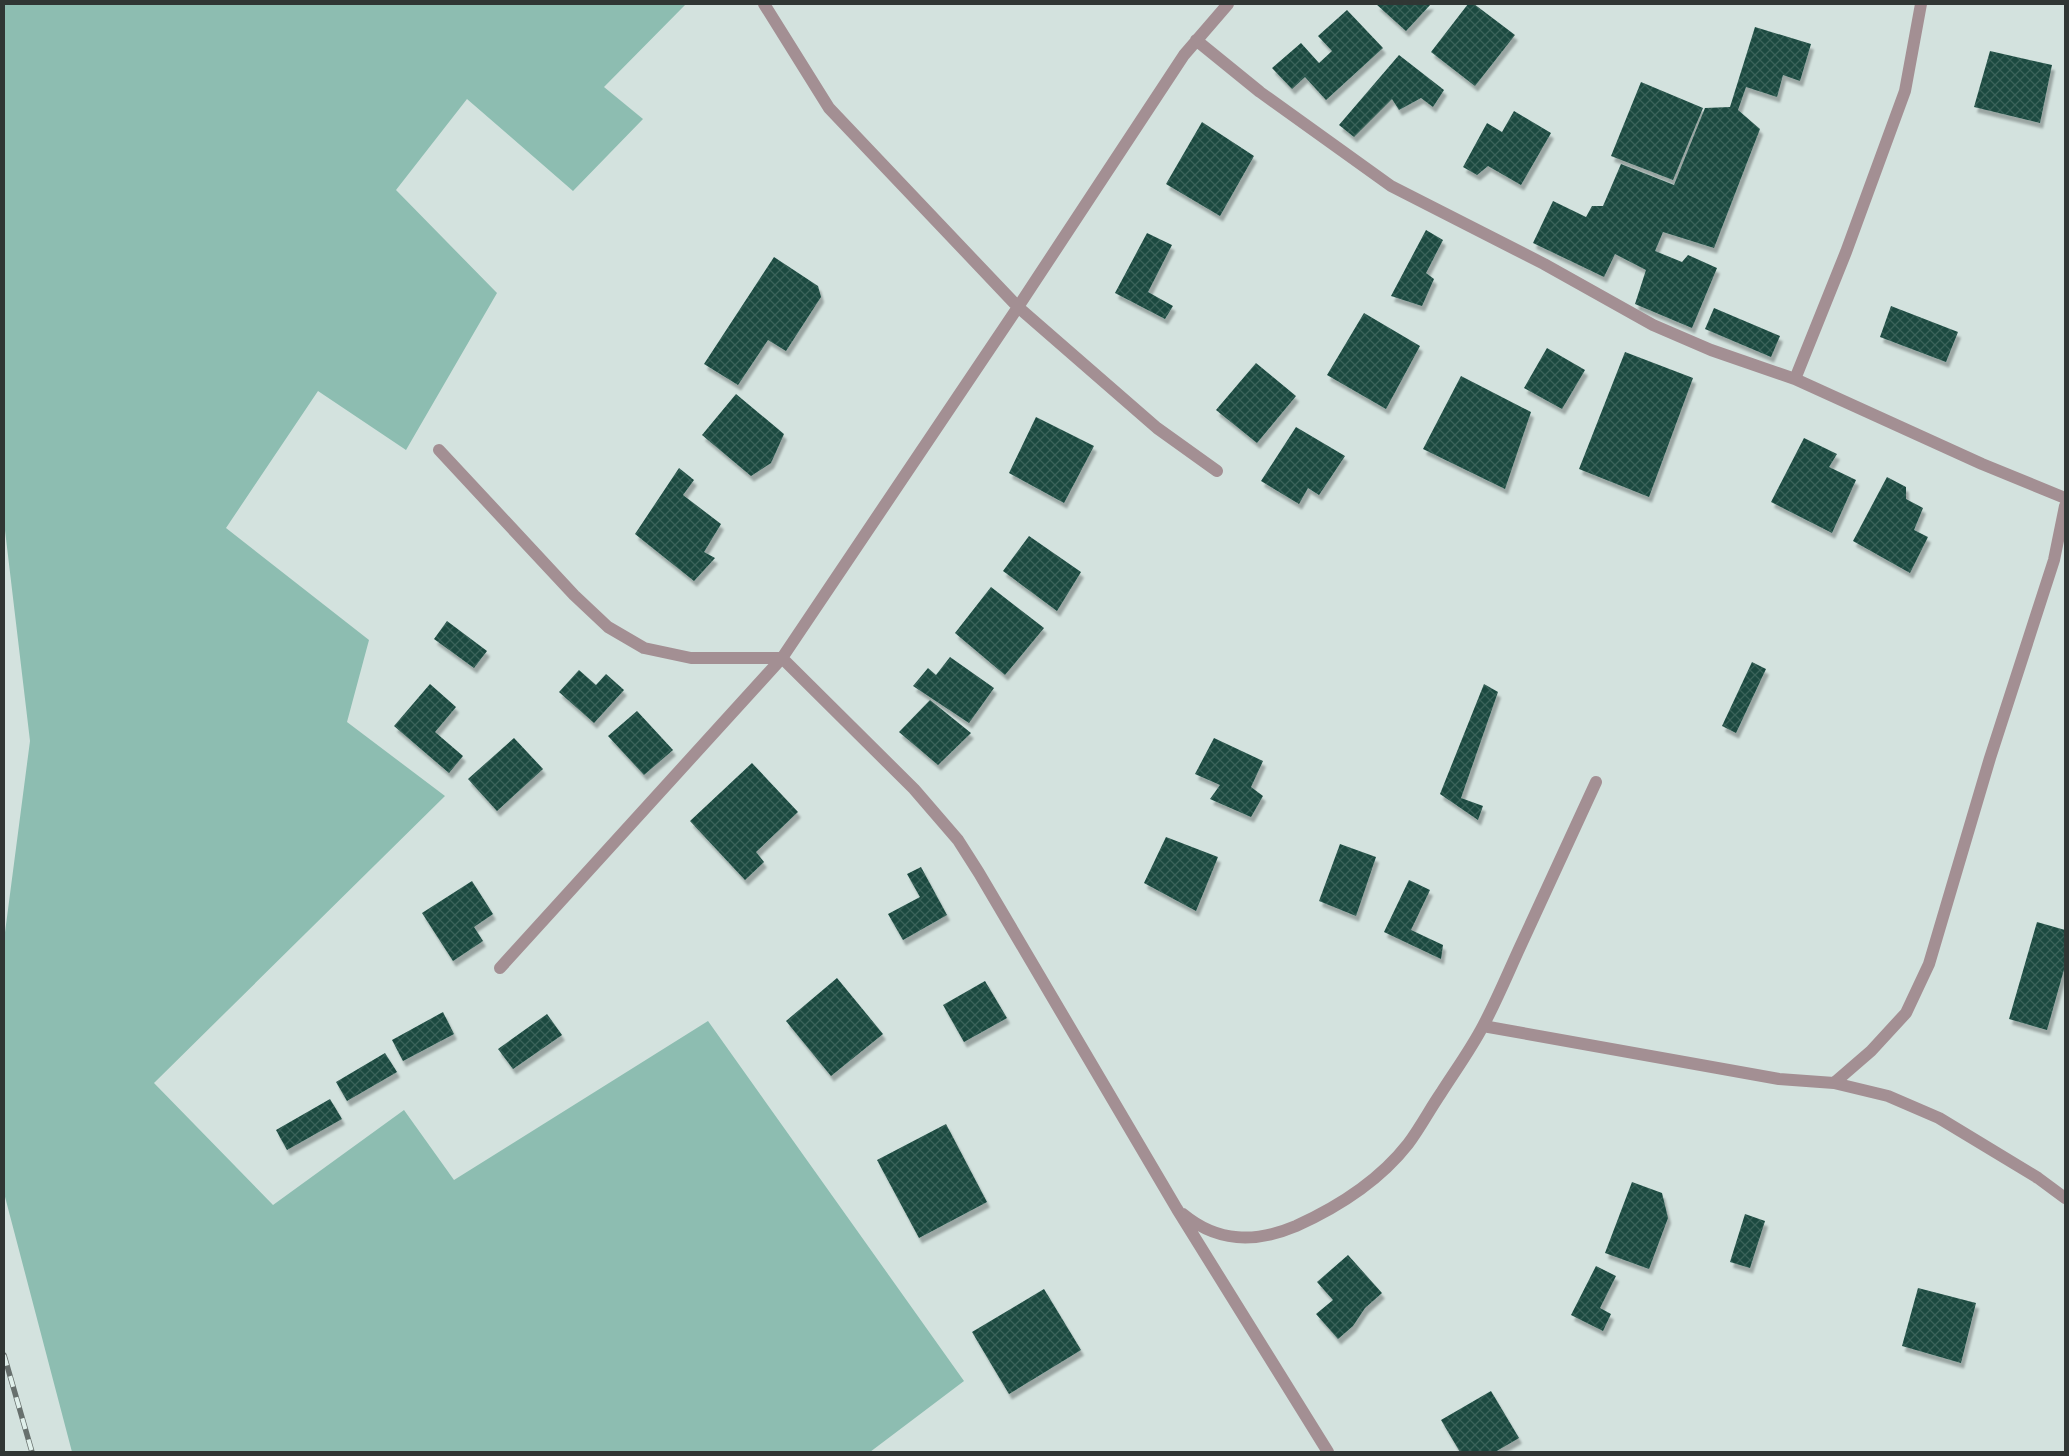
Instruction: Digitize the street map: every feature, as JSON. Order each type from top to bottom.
[{"type":"street","points":[[764,4],[829,108],[1018,308],[1157,428],[1217,471]]},
{"type":"street","points":[[500,968],[782,658],[1018,308],[1184,55],[1228,4]]},
{"type":"street","points":[[1795,380],[1846,252],[1905,91],[1921,4]]},
{"type":"street","points":[[1196,40],[1260,92],[1391,186],[1544,264],[1652,325],[1711,350],[1795,380],[1982,464],[2065,498]]},
{"type":"street","points":[[439,450],[574,595],[608,627],[644,648],[691,658],[782,658],[914,789],[958,840],[1177,1209],[1328,1452]]},
{"type":"street","points":[[1834,1083],[1871,1051],[1906,1013],[1929,964],[1990,758],[2054,560],[2065,506]]},
{"type":"street","points":[[1177,1209],[1192,1222],[1210,1231],[1229,1237],[1252,1239],[1274,1235],[1321,1214],[1368,1184],[1408,1144],[1483,1026],[1596,782]]},
{"type":"street","points":[[1483,1026],[1779,1079],[1834,1083],[1888,1096],[1939,1118],[2038,1178],[2065,1198]]},
{"type":"green space","points":[[4,4],[686,4],[604,87],[643,119],[573,191],[467,99],[396,190],[497,293],[406,450],[318,391],[226,528],[369,640],[347,722],[445,796],[154,1083],[273,1205],[404,1110],[454,1180],[708,1021],[964,1381],[870,1452],[72,1452],[4,1193],[4,940],[30,741],[4,522]]},
{"type":"building","points":[[1376,4],[1431,4],[1406,31]]},
{"type":"building","points":[[1468,4],[1474,4],[1515,35],[1475,86],[1431,52]]},
{"type":"building","points":[[1347,10],[1383,48],[1326,100],[1305,77],[1292,89],[1272,68],[1301,43],[1319,63],[1332,51],[1318,36]]},
{"type":"building","points":[[1755,27],[1811,44],[1800,81],[1783,75],[1777,97],[1746,87],[1738,110],[1760,129],[1714,248],[1663,232],[1655,251],[1682,262],[1688,255],[1717,268],[1692,328],[1635,304],[1646,270],[1615,254],[1604,277],[1533,243],[1553,201],[1586,217],[1592,206],[1603,206],[1621,164],[1674,185],[1705,108],[1730,107]]},
{"type":"building","points":[[1990,51],[2052,65],[2040,123],[1974,107]]},
{"type":"building","points":[[1399,55],[1444,90],[1433,107],[1421,98],[1399,110],[1392,99],[1354,137],[1339,125]]},
{"type":"building","points":[[1641,82],[1703,108],[1673,180],[1611,156]]},
{"type":"building","points":[[1514,111],[1551,133],[1521,185],[1488,166],[1477,175],[1463,167],[1487,123],[1502,132]]},
{"type":"building","points":[[1202,122],[1254,156],[1220,216],[1166,184]]},
{"type":"building","points":[[1426,230],[1443,240],[1426,273],[1434,279],[1422,306],[1391,296]]},
{"type":"building","points":[[1147,233],[1172,245],[1148,292],[1173,306],[1165,319],[1115,293]]},
{"type":"building","points":[[774,257],[818,286],[821,297],[786,351],[768,340],[738,385],[704,364]]},
{"type":"building","points":[[1891,306],[1958,332],[1946,362],[1880,337]]},
{"type":"building","points":[[1714,308],[1780,336],[1771,357],[1705,329]]},
{"type":"building","points":[[1364,313],[1420,346],[1386,409],[1327,375]]},
{"type":"building","points":[[1547,348],[1585,370],[1562,409],[1524,388]]},
{"type":"building","points":[[1625,352],[1693,378],[1649,497],[1579,469]]},
{"type":"building","points":[[1256,363],[1296,396],[1257,443],[1216,410]]},
{"type":"building","points":[[1461,376],[1531,412],[1505,489],[1423,449]]},
{"type":"building","points":[[736,394],[784,434],[771,463],[751,476],[702,435]]},
{"type":"building","points":[[1036,417],[1094,446],[1064,503],[1009,473]]},
{"type":"building","points":[[1296,427],[1345,456],[1319,495],[1308,488],[1299,504],[1261,481]]},
{"type":"building","points":[[1804,438],[1837,454],[1829,467],[1856,480],[1832,533],[1771,502]]},
{"type":"building","points":[[679,468],[694,480],[683,495],[721,524],[704,552],[715,558],[694,581],[635,534]]},
{"type":"building","points":[[1887,477],[1906,487],[1906,499],[1923,508],[1914,530],[1928,537],[1910,573],[1853,541]]},
{"type":"building","points":[[1029,536],[1081,572],[1057,611],[1003,571]]},
{"type":"building","points":[[991,587],[1044,628],[1005,675],[955,633]]},
{"type":"building","points":[[447,621],[487,651],[474,668],[434,639]]},
{"type":"building","points":[[950,657],[994,688],[969,723],[913,686],[928,668],[936,675]]},
{"type":"building","points":[[1752,662],[1766,669],[1736,733],[1722,726]]},
{"type":"building","points":[[579,670],[596,685],[606,674],[624,690],[594,723],[559,692]]},
{"type":"building","points":[[430,684],[456,707],[435,732],[463,756],[449,773],[394,726]]},
{"type":"building","points":[[1484,684],[1498,692],[1461,798],[1483,806],[1478,820],[1440,794]]},
{"type":"building","points":[[930,700],[971,733],[938,765],[899,732]]},
{"type":"building","points":[[637,711],[673,750],[644,775],[608,736]]},
{"type":"building","points":[[514,738],[543,769],[497,811],[468,779]]},
{"type":"building","points":[[1214,738],[1263,761],[1251,787],[1263,796],[1251,817],[1210,799],[1220,785],[1195,774]]},
{"type":"building","points":[[752,763],[798,812],[756,852],[764,862],[745,880],[690,821]]},
{"type":"building","points":[[1166,837],[1218,857],[1196,911],[1144,883]]},
{"type":"building","points":[[1340,844],[1376,857],[1356,916],[1319,901]]},
{"type":"building","points":[[921,867],[947,915],[903,940],[888,914],[920,897],[907,874]]},
{"type":"building","points":[[1409,880],[1430,890],[1411,930],[1443,945],[1441,959],[1384,932]]},
{"type":"building","points":[[472,881],[493,914],[474,927],[483,941],[453,961],[422,913]]},
{"type":"building","points":[[2037,922],[2065,930],[2065,966],[2047,1030],[2009,1019]]},
{"type":"building","points":[[837,978],[883,1034],[831,1076],[786,1021]]},
{"type":"building","points":[[985,981],[1007,1018],[964,1042],[943,1005]]},
{"type":"building","points":[[443,1012],[454,1034],[403,1061],[392,1040]]},
{"type":"building","points":[[547,1014],[562,1035],[513,1069],[498,1049]]},
{"type":"building","points":[[385,1053],[397,1072],[347,1101],[336,1082]]},
{"type":"building","points":[[330,1099],[342,1119],[287,1150],[276,1130]]},
{"type":"building","points":[[946,1124],[987,1202],[919,1238],[877,1160]]},
{"type":"building","points":[[1632,1182],[1662,1193],[1668,1218],[1649,1269],[1605,1253]]},
{"type":"building","points":[[1745,1214],[1765,1221],[1750,1268],[1730,1262]]},
{"type":"building","points":[[1348,1255],[1382,1293],[1365,1308],[1353,1326],[1338,1339],[1316,1314],[1333,1300],[1317,1282]]},
{"type":"building","points":[[1596,1266],[1616,1276],[1600,1308],[1611,1314],[1603,1331],[1571,1315]]},
{"type":"building","points":[[1918,1288],[1976,1303],[1961,1363],[1902,1346]]},
{"type":"building","points":[[1044,1289],[1081,1350],[1009,1394],[972,1332]]},
{"type":"building","points":[[1491,1391],[1519,1438],[1495,1452],[1460,1452],[1441,1420]]},
{"type":"railway","points":[[4,1355],[32,1452]]}]
